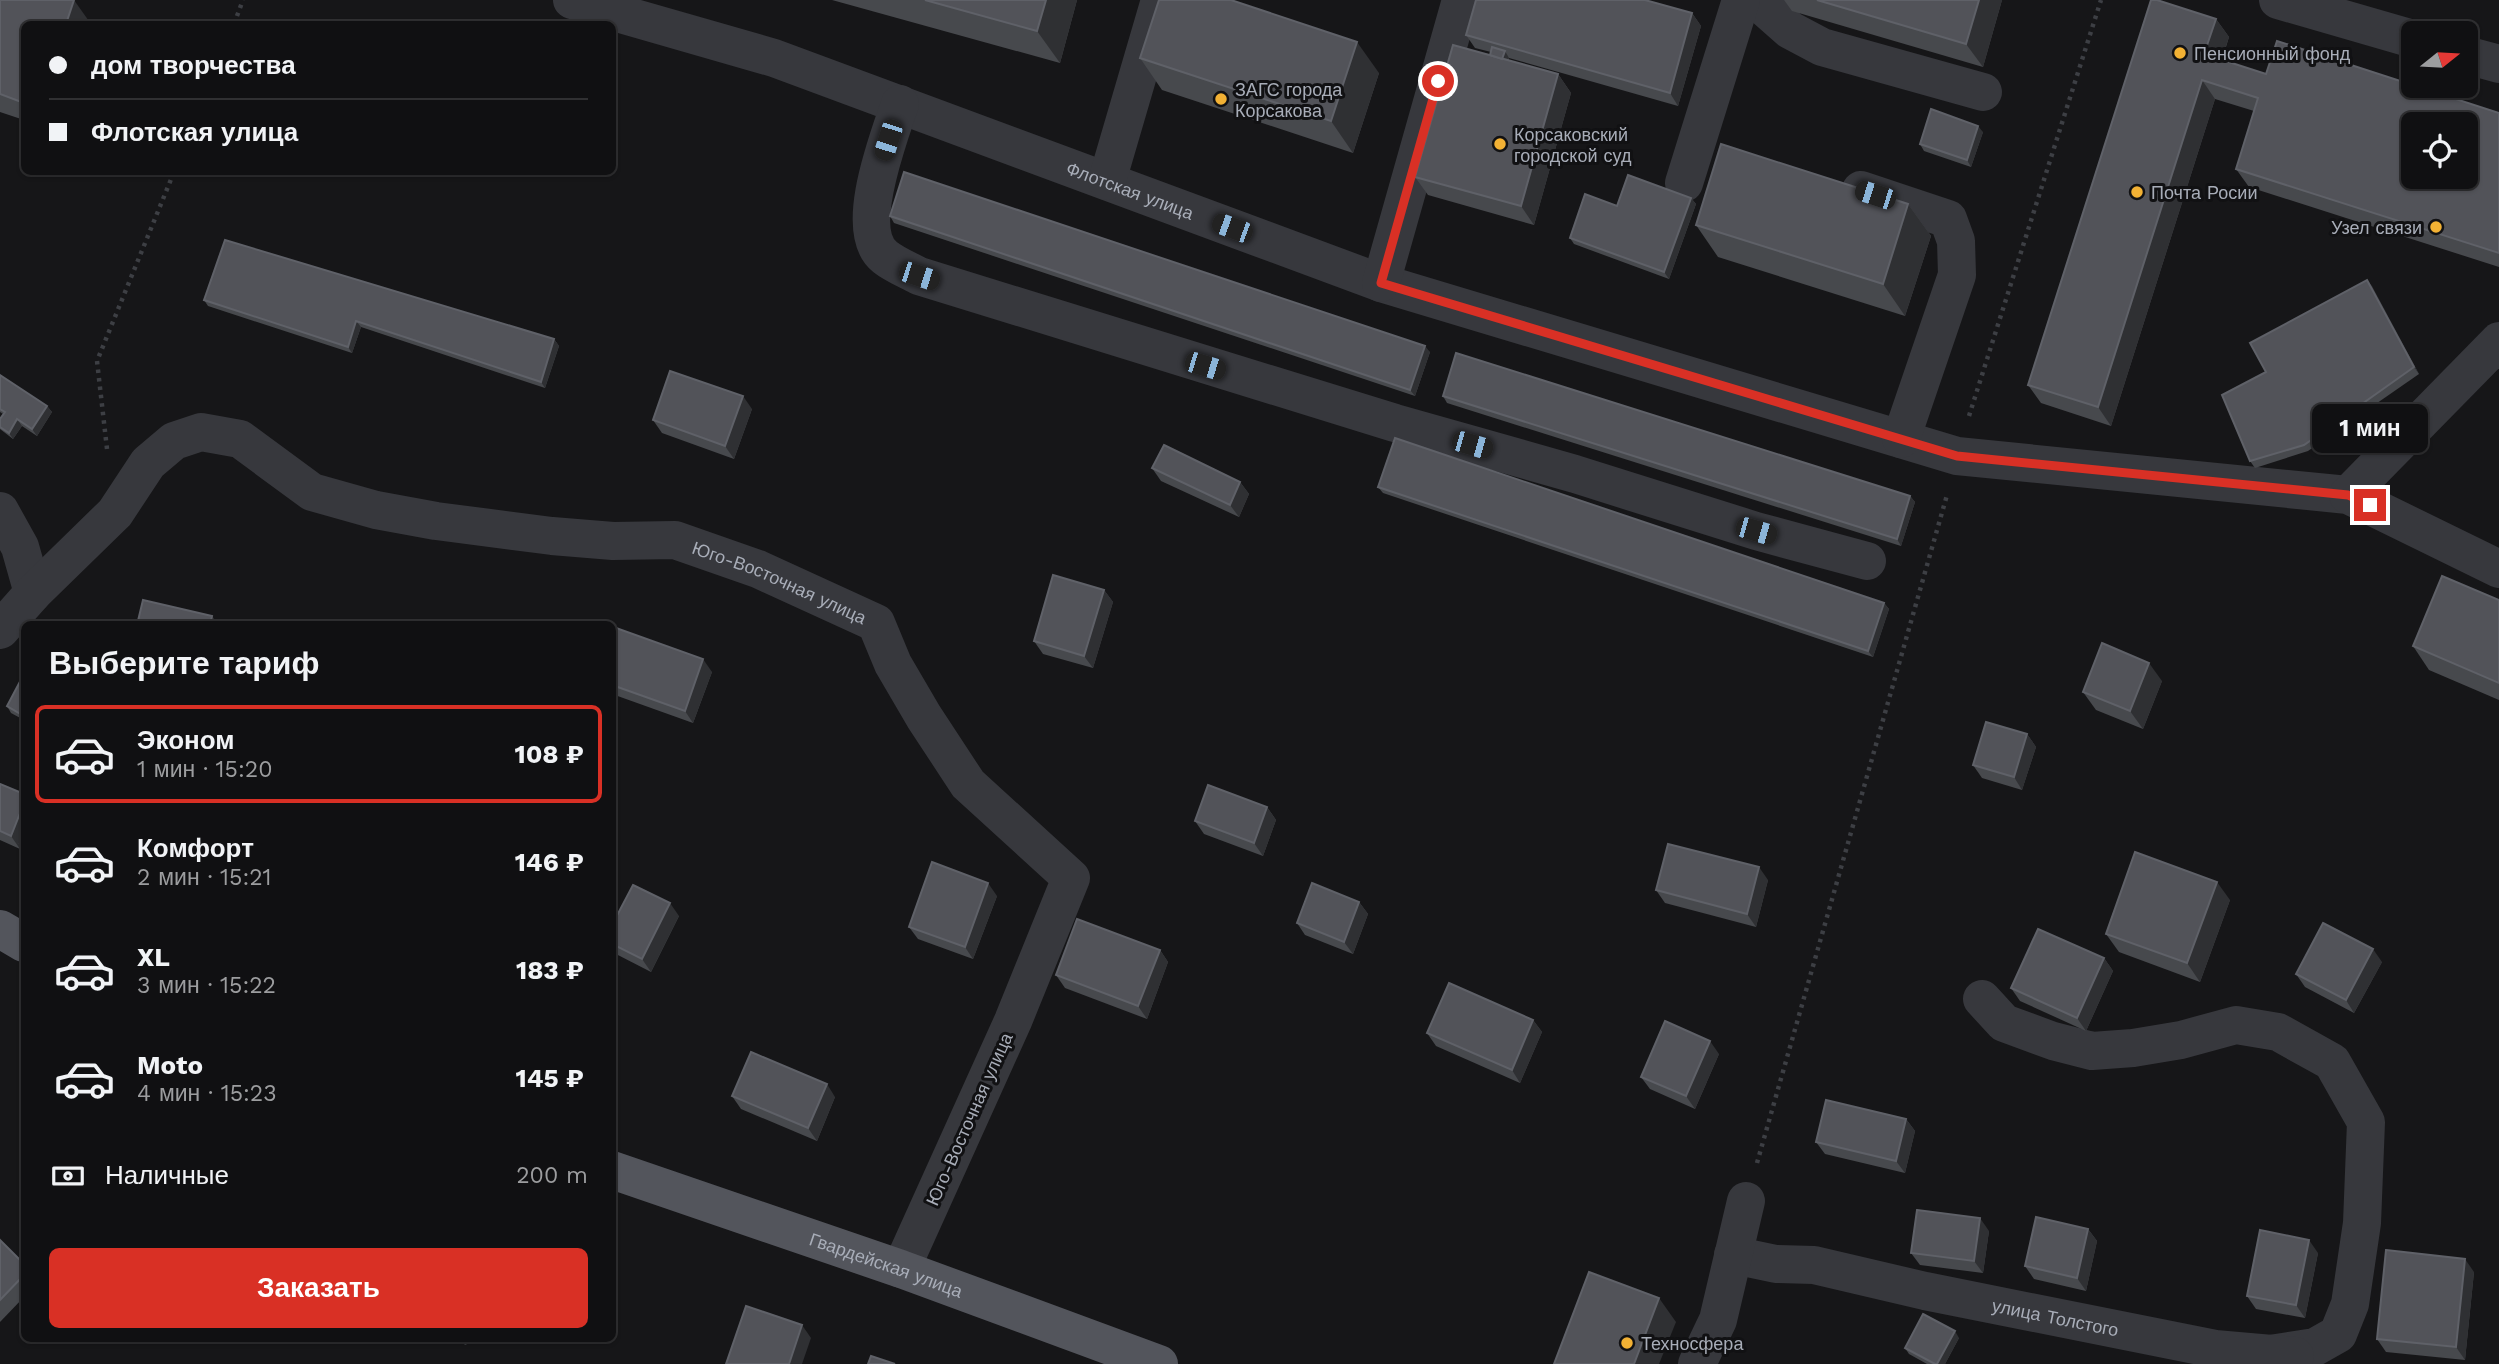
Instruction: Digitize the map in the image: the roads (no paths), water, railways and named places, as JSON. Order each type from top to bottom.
[{"type":"main road","points":[[0,929],[21,941]]},
{"type":"main road","name":"Гвардейская улица","points":[[616,1171],[901,1269],[1158,1364]]},
{"type":"street","name":"Флотская улица","points":[[572,0],[774,58],[1381,283],[1957,456],[2348,495],[2499,569]]},
{"type":"street","points":[[1107,181],[1160,0]]},
{"type":"street","points":[[1381,283],[1461,0]]},
{"type":"street","points":[[1684,183],[1741,0]]},
{"type":"street","points":[[1756,0],[1790,30],[1822,47],[1983,92]]},
{"type":"street","points":[[2278,0],[2401,36]]},
{"type":"street","points":[[2478,58],[2499,64]]},
{"type":"street","points":[[900,104],[873,198],[873,233],[883,256],[919,276],[1395,423],[1575,474],[1756,531],[1867,561]]},
{"type":"street","points":[[1831,180],[1948,219],[1956,241],[1957,275],[1901,439]]},
{"type":"street","points":[[2348,495],[2499,341]]},
{"type":"street","name":"Юго-Восточная улица","points":[[33,593],[115,513],[148,463],[174,441],[201,432],[240,439],[312,492],[376,510],[436,521],[613,541],[675,540],[758,569],[876,623],[893,664],[968,784],[1071,878],[1013,1020],[901,1269]]},
{"type":"street","points":[[0,511],[20,547],[33,593],[0,630]]},
{"type":"street","points":[[1982,999],[2004,1023],[2053,1041],[2092,1051],[2133,1048],[2180,1040],[2236,1025],[2278,1032],[2332,1062],[2366,1122],[2362,1223],[2350,1304],[2338,1334],[2315,1347],[2270,1354]]},
{"type":"street","points":[[1697,1364],[1718,1320],[1746,1201]]},
{"type":"street","name":"улица Толстого","points":[[1733,1255],[1776,1264],[1814,1265],[1924,1292],[2215,1349],[2315,1358],[2338,1364]]},
{"type":"place","name":"Пенсионный фонд","points":[[2180,53]]},
{"type":"place","name":"ЗАГС города Корсакова","points":[[1221,99]]},
{"type":"place","name":"Корсаковский городской суд","points":[[1500,144]]},
{"type":"place","name":"Почта Росии","points":[[2137,192]]},
{"type":"place","name":"Узел связи","points":[[2436,227]]},
{"type":"place","name":"Техносфера","points":[[1627,1343]]}]
